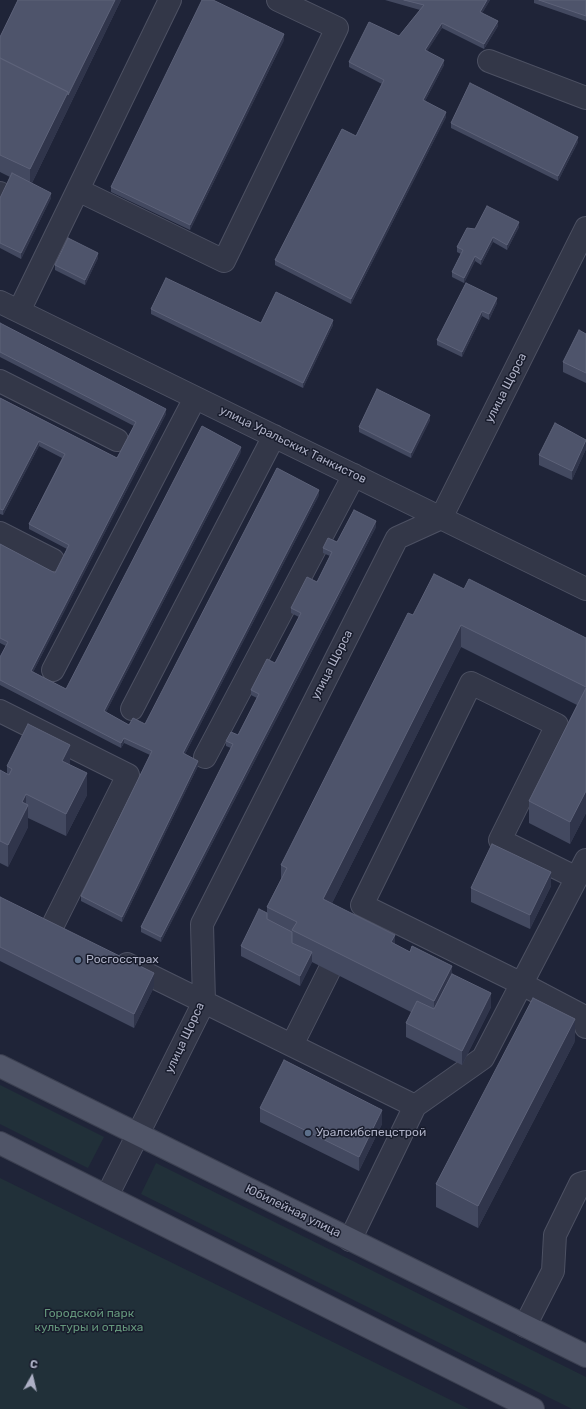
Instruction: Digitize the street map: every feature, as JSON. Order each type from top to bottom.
[{"type":"main road","name":"Юбилейная улица","points":[[0,1066],[586,1356]]},
{"type":"main road","points":[[0,1143],[533,1409]]},
{"type":"street","points":[[9,307],[78,190],[170,0]]},
{"type":"street","points":[[78,190],[224,261],[336,28],[278,0]]},
{"type":"street","points":[[489,61],[586,98]]},
{"type":"street","name":"улица Щорса","points":[[107,1196],[204,1002],[202,924],[396,538],[441,518],[586,228]]},
{"type":"street","name":"улица Уральских Танкистов","points":[[9,307],[586,589]]},
{"type":"street","points":[[0,381],[117,440]]},
{"type":"street","points":[[53,670],[195,398]]},
{"type":"street","points":[[132,708],[274,436]]},
{"type":"street","points":[[204,757],[354,475]]},
{"type":"street","points":[[0,533],[53,560]]},
{"type":"street","points":[[350,1240],[414,1106],[483,1058],[522,984],[581,869],[500,840],[556,725],[471,683],[358,912],[522,984],[583,1016],[586,1028]]},
{"type":"street","points":[[0,711],[128,775],[52,927]]},
{"type":"street","points":[[33,917],[73,937]]},
{"type":"street","points":[[108,954],[414,1106]]},
{"type":"street","points":[[292,1046],[329,971]]},
{"type":"street","points":[[525,1326],[553,1271],[554,1235],[584,1185]]},
{"type":"green space","points":[[0,1085],[104,1137],[88,1168],[0,1124]]},
{"type":"green space","points":[[156,1163],[586,1377],[586,1409],[572,1409],[141,1194]]},
{"type":"green space","name":"Городской парк культуры и отдыха","points":[[0,1178],[469,1409],[0,1409]]},
{"type":"building","points":[[18,0],[115,0],[68,95],[68,92],[0,58],[0,37]]},
{"type":"building","points":[[202,0],[213,0],[284,34],[190,225],[111,187]]},
{"type":"building","points":[[404,0],[487,0],[480,12],[498,21],[484,44],[442,23],[425,50],[444,60],[423,100],[446,112],[351,299],[275,260],[342,129],[356,136],[384,80],[349,62],[369,22],[399,36],[424,5]]},
{"type":"building","points":[[539,0],[586,0],[586,16]]},
{"type":"building","points":[[0,58],[68,92],[30,169],[0,155]]},
{"type":"building","points":[[470,83],[578,137],[558,176],[451,123]]},
{"type":"building","points":[[12,173],[51,193],[21,253],[0,243],[0,198]]},
{"type":"building","points":[[487,206],[519,222],[507,245],[493,237],[481,260],[475,256],[464,278],[452,272],[463,250],[457,247],[467,228],[475,229]]},
{"type":"building","points":[[68,238],[98,253],[85,280],[55,265]]},
{"type":"building","points":[[166,278],[261,323],[276,292],[333,320],[303,383],[151,309]]},
{"type":"building","points":[[466,283],[497,298],[489,314],[482,311],[462,352],[437,340]]},
{"type":"building","points":[[0,323],[166,409],[31,671],[66,689],[202,426],[241,447],[104,711],[129,725],[133,718],[145,724],[277,468],[319,490],[183,753],[198,761],[122,917],[81,896],[152,751],[124,738],[121,743],[0,680],[0,657],[8,642],[0,638],[0,544],[55,573],[69,545],[29,524],[65,454],[39,441],[3,510],[0,509],[0,398],[117,458],[136,422],[0,352]]},
{"type":"building","points":[[579,330],[586,334],[586,373],[563,362]]},
{"type":"building","points":[[377,389],[430,415],[411,453],[359,427]]},
{"type":"building","points":[[555,423],[586,440],[572,471],[539,455]]},
{"type":"building","points":[[354,510],[376,521],[161,937],[141,927],[233,744],[226,741],[231,732],[238,735],[259,694],[251,690],[267,659],[275,663],[301,613],[291,608],[307,577],[317,582],[332,552],[323,548],[328,538],[337,542]]},
{"type":"building","points":[[434,574],[464,589],[469,579],[586,638],[586,687],[461,625],[323,899],[395,935],[391,942],[410,952],[412,946],[452,966],[434,1001],[292,930],[297,922],[267,907],[287,868],[281,865],[408,613],[413,615]]},
{"type":"building","points":[[586,688],[586,791],[570,822],[529,801]]},
{"type":"building","points":[[28,724],[70,745],[62,761],[87,773],[66,814],[26,794],[22,802],[28,805],[8,845],[0,841],[0,770],[9,775],[12,769],[7,766]]},
{"type":"building","points":[[492,844],[551,872],[530,915],[471,888]]},
{"type":"building","points":[[0,897],[154,973],[134,1014],[0,947]]},
{"type":"building","points":[[259,909],[267,913],[267,919],[292,932],[292,943],[312,952],[300,976],[241,946]]},
{"type":"building","points":[[452,974],[491,993],[462,1051],[406,1023],[417,1001],[434,1009]]},
{"type":"building","points":[[533,998],[575,1019],[478,1206],[436,1184]]},
{"type":"building","points":[[284,1060],[382,1110],[359,1157],[260,1108]]},
{"type":"place","name":"Росгосстрах","points":[[78,960]]},
{"type":"place","name":"Уралсибспецстрой","points":[[308,1133]]}]
